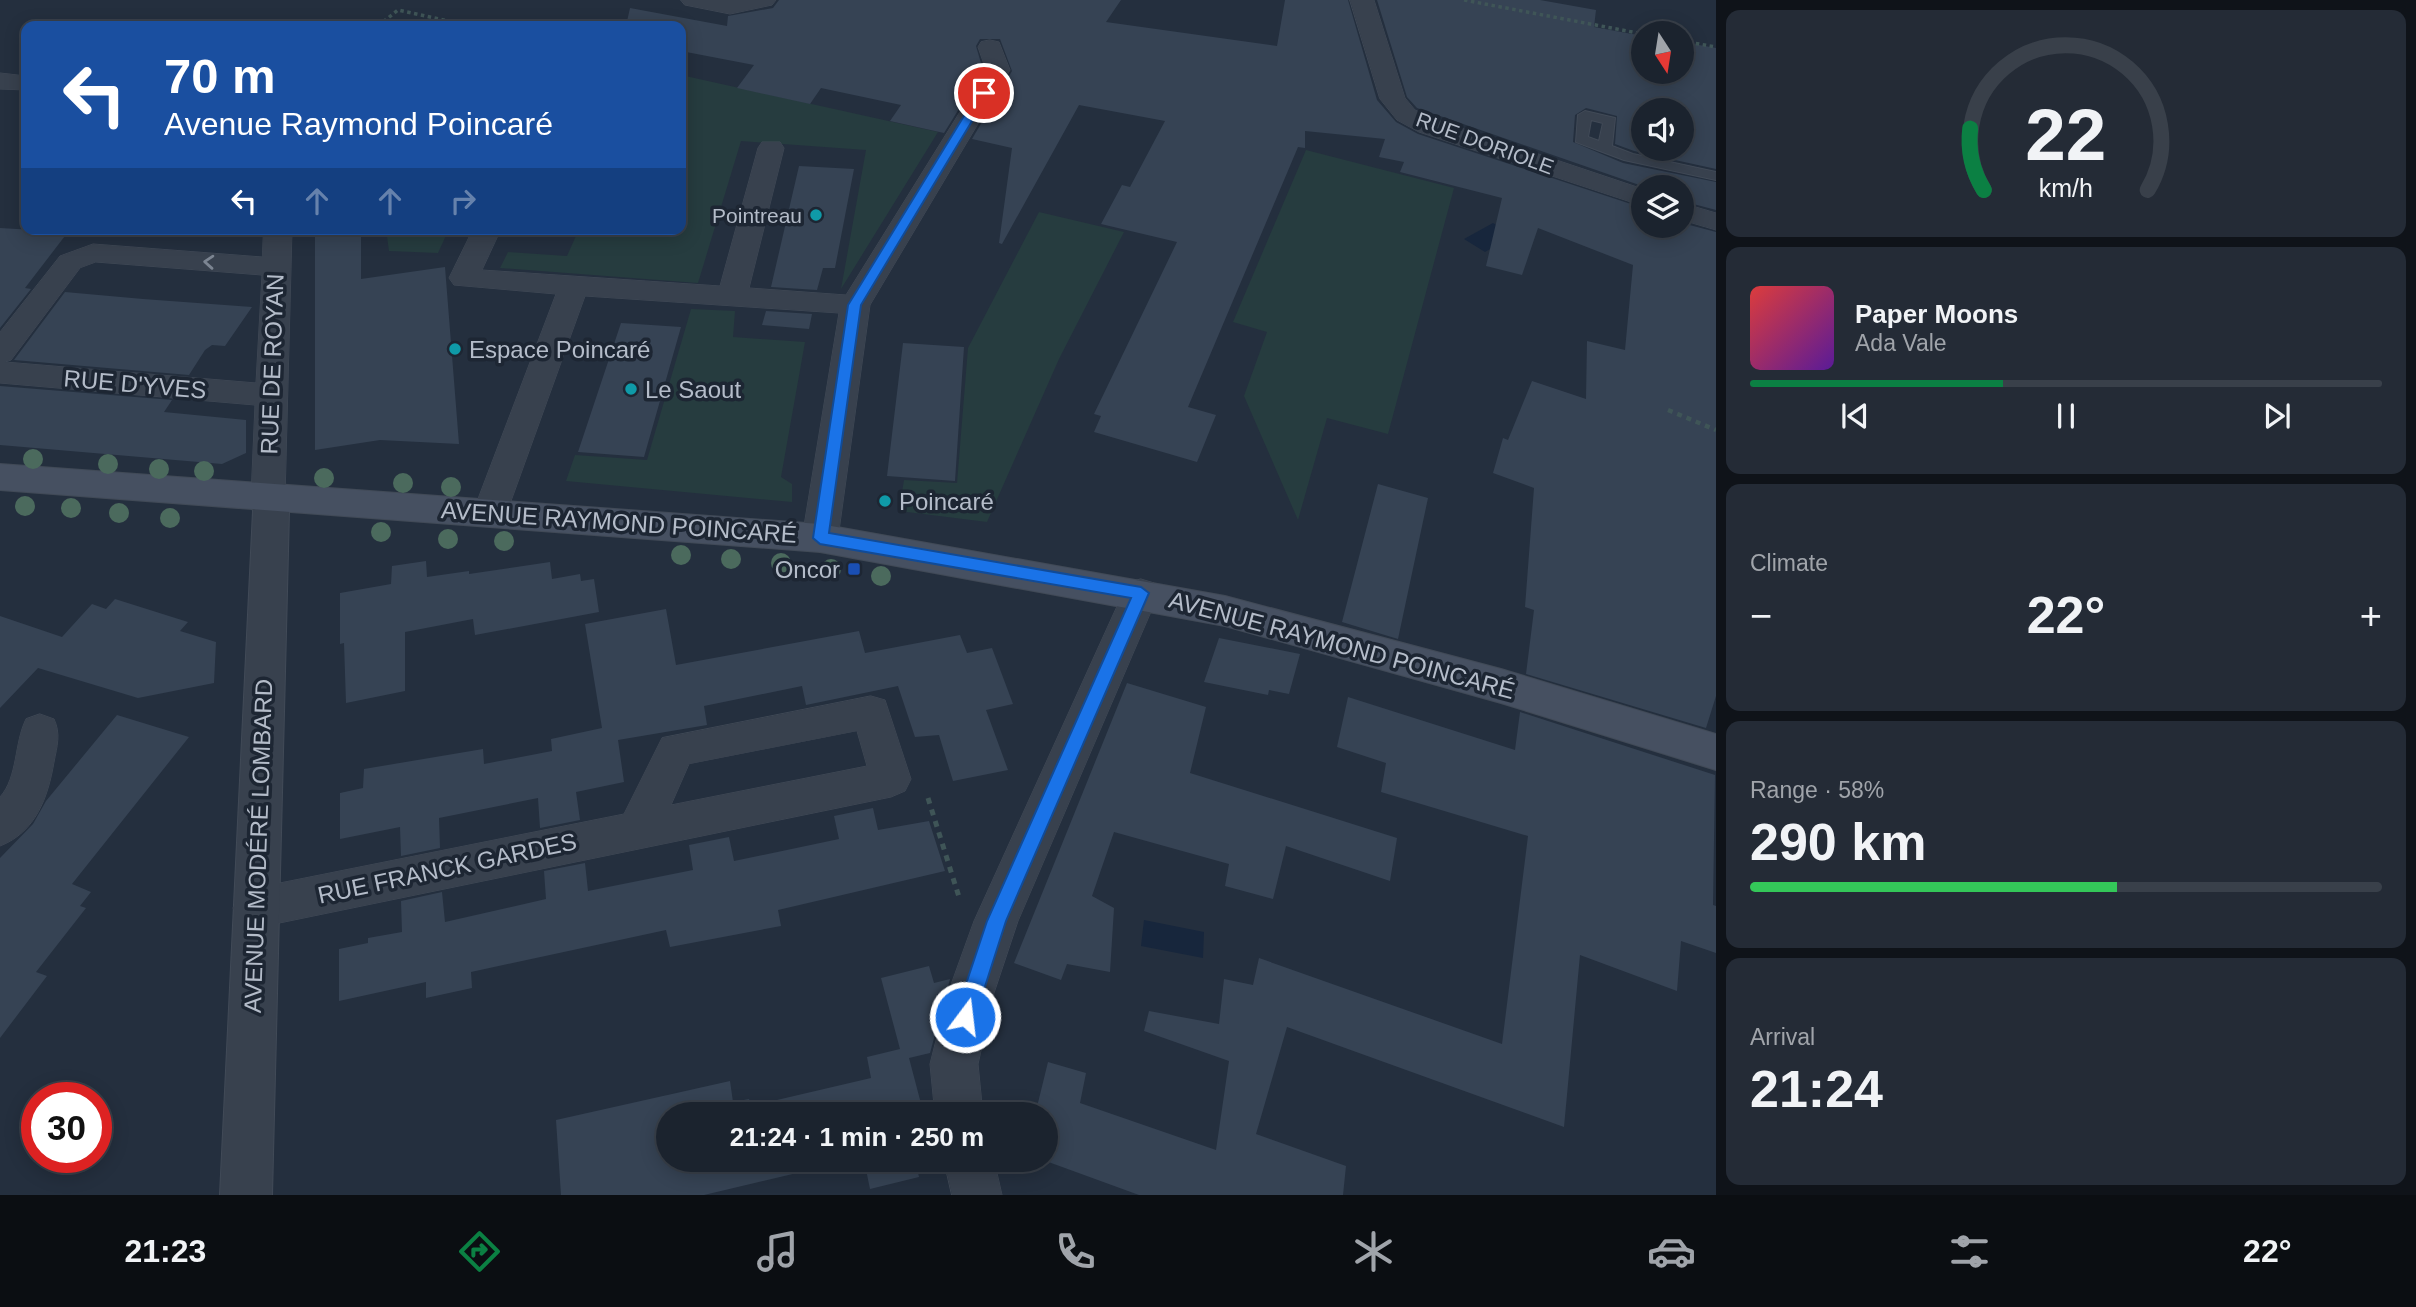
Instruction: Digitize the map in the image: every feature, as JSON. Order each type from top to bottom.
[{"type":"main road","name":"AVENUE RAYMOND POINCARÉ","points":[[0,477],[820,538],[1141,593],[1225,611],[1488,683],[1716,752]]},
{"type":"street","points":[[693,0],[730,7],[764,0]]},
{"type":"street","name":"RUE DORIOLE","points":[[1362,0],[1393,99],[1406,115],[1429,126],[1631,194]]},
{"type":"street","points":[[820,538],[855,305],[998,70],[990,47]]},
{"type":"street","points":[[732,296],[771,148]]},
{"type":"street","points":[[1694,215],[1716,222]]},
{"type":"street","name":"RUE DE ROYAN","points":[[268,498],[278,235]]},
{"type":"street","points":[[484,235],[464,278],[855,305]]},
{"type":"street","points":[[0,354],[70,262],[93,254],[277,267]]},
{"type":"street","points":[[490,512],[574,286]]},
{"type":"street","name":"RUE D'YVES","points":[[0,372],[271,396]]},
{"type":"street","name":"AVENUE MODÉRÉ LOMBARD","points":[[246,1195],[271,511],[268,498]]},
{"type":"street","points":[[958,1102],[954,1064],[971,993],[996,921],[1141,593]]},
{"type":"street","points":[[639,828],[676,750],[871,712],[891,779]]},
{"type":"street","points":[[0,827],[27,796],[40,731]]},
{"type":"street","name":"RUE FRANCK GARDES","points":[[255,908],[891,779]]},
{"type":"street","points":[[972,1172],[977,1195]]},
{"type":"lane","points":[[1605,148],[1629,157],[1716,176]]},
{"type":"path","points":[[1464,0],[1631,32]]},
{"type":"path","points":[[384,21],[398,10],[448,21]]},
{"type":"path","points":[[1694,43],[1716,47]]},
{"type":"path","points":[[1668,411],[1716,430]]},
{"type":"path","points":[[891,779],[926,794],[962,906],[996,921]]},
{"type":"green space","points":[[686,76],[938,132],[841,289],[866,150],[741,141],[698,283],[500,268],[508,252],[567,256],[576,235],[686,235]]},
{"type":"green space","points":[[1306,150],[1454,188],[1388,434],[1327,418],[1298,520],[1244,396],[1267,332],[1233,322]]},
{"type":"green space","points":[[1039,212],[1124,232],[1059,359],[987,522],[899,511],[904,480],[957,483],[968,348]]},
{"type":"green space","points":[[387,235],[446,235],[438,253],[389,251]]},
{"type":"green space","points":[[691,309],[735,311],[733,337],[805,342],[781,477],[792,484],[792,502],[566,481],[575,455],[647,460]]},
{"type":"water","points":[[1493,223],[1514,235],[1485,252],[1464,239]]},
{"type":"water","points":[[1144,920],[1204,932],[1203,958],[1141,946]]},
{"type":"building","points":[[779,0],[1121,0],[1106,22],[1277,46],[1285,0],[1348,0],[1377,100],[1396,122],[1418,134],[1631,204],[1631,238],[1694,238],[1694,226],[1716,232],[1716,696],[1706,728],[1526,674],[1534,610],[1525,607],[1534,488],[1493,473],[1503,438],[1508,440],[1532,381],[1586,399],[1587,341],[1625,350],[1633,265],[1538,228],[1522,275],[1486,266],[1502,198],[1400,172],[1404,162],[1379,157],[1385,139],[1305,131],[1305,148],[1298,147],[1188,407],[1216,415],[1197,462],[1094,432],[1101,416],[1094,414],[1177,242],[1101,224],[1122,185],[1130,187],[1165,121],[1079,105],[1002,244],[999,243],[1012,148],[972,139],[1012,71],[1000,39],[980,39],[976,46],[983,70],[944,133],[890,121],[901,105],[821,88],[810,104],[737,88],[754,65],[686,52],[686,21],[627,21],[630,8],[727,26],[728,16],[773,8]]},
{"type":"building","points":[[1377,0],[1540,0],[1596,10],[1594,27],[1631,34],[1631,84],[1694,84],[1694,44],[1716,48],[1716,169],[1680,161],[1694,161],[1694,98],[1631,98],[1631,150],[1615,144],[1617,116],[1586,108],[1575,115],[1573,142],[1623,163],[1682,175],[1631,175],[1631,182],[1417,108],[1407,97]]},
{"type":"building","name":"Pointreau","points":[[799,166],[854,169],[835,268],[823,268],[817,290],[771,287]]},
{"type":"building","points":[[1694,178],[1716,182],[1716,210],[1694,204]]},
{"type":"building","points":[[0,228],[21,229],[21,235],[66,235],[25,288],[31,289],[0,328]]},
{"type":"building","points":[[315,235],[361,235],[361,279],[445,267],[459,444],[380,440],[315,450]]},
{"type":"building","points":[[65,292],[252,307],[225,346],[212,345],[205,350],[189,375],[14,360]]},
{"type":"building","points":[[766,311],[812,314],[809,329],[762,325]]},
{"type":"building","name":"Le Saout","points":[[621,323],[681,327],[644,457],[578,452]]},
{"type":"building","points":[[903,343],[964,347],[955,481],[887,476]]},
{"type":"building","points":[[0,386],[172,400],[164,412],[246,420],[246,453],[222,464],[0,445]]},
{"type":"building","points":[[1378,484],[1428,498],[1398,639],[1342,622]]},
{"type":"building","points":[[426,561],[427,577],[469,571],[469,574],[550,562],[552,579],[580,574],[581,581],[594,579],[599,612],[475,635],[473,619],[405,632],[405,691],[346,703],[344,643],[340,644],[340,593],[391,584],[392,566]]},
{"type":"building","points":[[115,599],[188,622],[180,631],[216,642],[214,683],[138,698],[38,668],[0,708],[0,616],[62,637],[92,604],[106,609]]},
{"type":"building","points":[[666,609],[676,665],[859,631],[865,653],[960,635],[967,653],[992,648],[1013,704],[986,710],[1008,770],[953,781],[939,735],[915,737],[898,686],[806,705],[802,686],[704,706],[707,725],[618,740],[624,782],[576,792],[580,820],[540,828],[538,798],[439,818],[440,848],[401,856],[400,827],[340,839],[340,793],[363,788],[364,769],[483,749],[484,764],[552,751],[551,739],[602,728],[585,624]]},
{"type":"building","points":[[1219,638],[1300,654],[1289,694],[1269,690],[1268,695],[1204,682]]},
{"type":"building","points":[[1127,683],[1206,707],[1190,773],[1397,838],[1390,881],[1286,846],[1273,899],[1225,886],[1229,864],[1114,832],[1092,896],[1114,908],[1110,972],[1067,964],[1061,980],[1014,963]]},
{"type":"building","points":[[1348,697],[1515,750],[1520,712],[1715,775],[1713,905],[1716,906],[1716,953],[1681,941],[1677,991],[1580,955],[1564,1127],[1287,1027],[1256,1134],[1346,1166],[1343,1195],[1139,1195],[1058,1165],[1058,1102],[1038,1102],[1048,1062],[1086,1073],[1080,1103],[1216,1150],[1229,1061],[1144,1031],[1149,1011],[1219,1024],[1224,979],[1253,985],[1259,958],[1502,1044],[1528,836],[1381,792],[1386,763],[1337,747]]},
{"type":"building","points":[[117,715],[189,737],[72,884],[91,892],[80,906],[86,908],[36,972],[47,976],[0,1038],[0,858],[33,824],[46,801]]},
{"type":"building","points":[[873,808],[878,830],[929,821],[945,871],[778,910],[781,926],[670,947],[666,930],[471,972],[472,988],[426,998],[426,982],[339,1001],[339,949],[368,943],[368,938],[402,932],[401,901],[442,892],[445,922],[546,899],[544,871],[585,863],[588,891],[693,870],[689,845],[729,837],[734,861],[839,839],[834,816]]},
{"type":"building","points":[[929,966],[934,983],[950,979],[930,1053],[909,1058],[921,1102],[768,1102],[871,1078],[867,1057],[900,1049],[881,978]]},
{"type":"building","points":[[730,1081],[733,1102],[656,1102],[656,1172],[801,1172],[704,1195],[561,1195],[556,1120]]},
{"type":"building","points":[[866,1172],[918,1172],[919,1177],[870,1189]]},
{"type":"place","name":"Pointreau","points":[[816,215]]},
{"type":"place","name":"Espace Poincaré","points":[[455,349]]},
{"type":"place","name":"Le Saout","points":[[631,389]]},
{"type":"place","name":"Poincaré","points":[[885,501]]},
{"type":"place","name":"Oncor","points":[[854,569]]},
{"type":"route","points":[[965,1017],[996,921],[1141,593],[820,538],[855,305],[984,93]]}]
